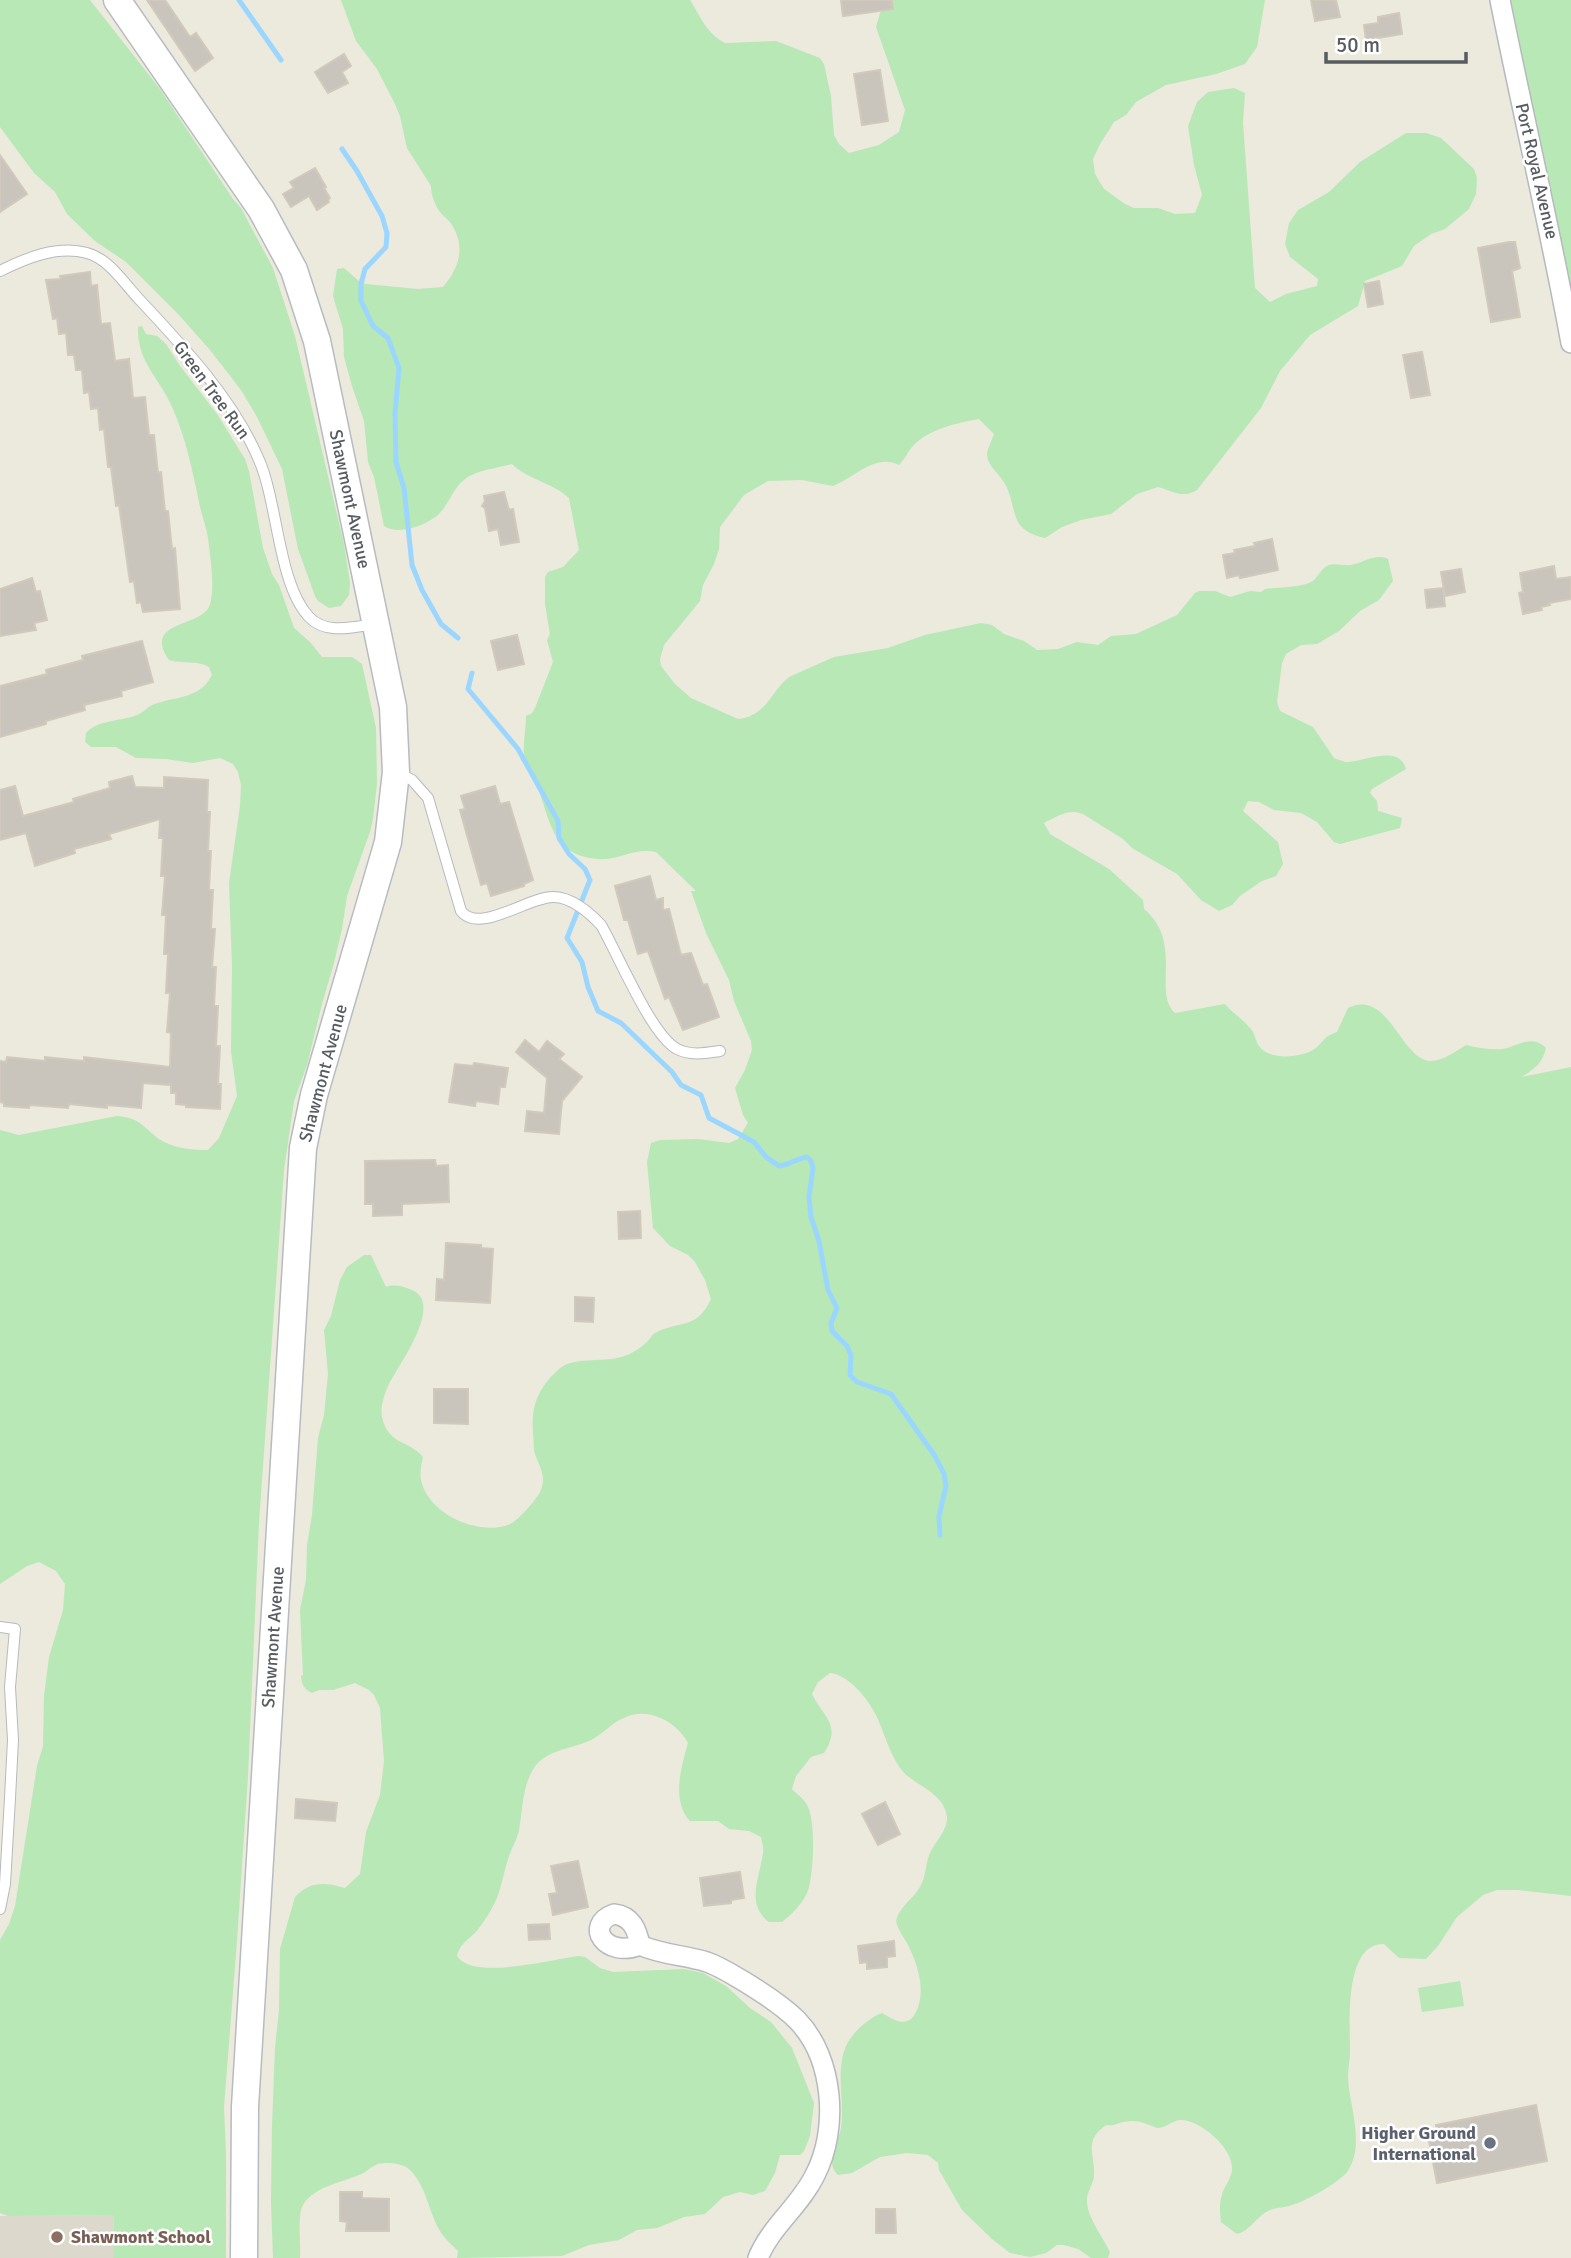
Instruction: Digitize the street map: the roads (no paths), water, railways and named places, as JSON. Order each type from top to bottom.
[{"type":"main road","name":"Shawmont Avenue","points":[[117,0],[261,209],[294,270],[317,341],[393,707],[396,772],[387,842],[314,1095],[303,1148],[245,2107],[244,2258]]},
{"type":"street","name":"Port Royal Avenue","points":[[1500,0],[1552,237],[1571,343]]},
{"type":"street","points":[[640,1945],[652,1951],[707,1962],[759,1990],[798,2021],[821,2059],[829,2102],[827,2140],[823,2156],[808,2188],[767,2239],[758,2258]]},
{"type":"lane","name":"Green Tree Run","points":[[0,271],[31,257],[61,251],[90,254],[110,267],[192,358],[247,436],[260,461],[267,483],[291,582],[307,615],[325,627],[345,628],[375,624]]},
{"type":"lane","points":[[396,772],[412,780],[428,798],[461,911],[465,916],[479,920],[547,897],[564,898],[592,915],[608,936],[660,1035],[677,1049],[686,1052],[699,1054],[720,1051]]},
{"type":"lane","points":[[0,1627],[15,1629],[10,1687],[13,1740],[10,1798],[5,1884],[0,1909]]},
{"type":"waterway","name":"Green Tree Run","points":[[239,0],[281,60]]},
{"type":"waterway","name":"Green Tree Run","points":[[342,149],[382,216],[387,233],[386,247],[365,269],[361,284],[361,301],[373,326],[388,338],[399,368],[395,413],[396,462],[404,488],[412,565],[441,624],[458,638]]},
{"type":"waterway","name":"Green Tree Run","points":[[472,673],[468,689],[518,749],[558,821],[559,838],[569,854],[585,869],[590,880],[567,938],[582,962],[598,1011],[621,1023],[672,1072],[681,1085],[701,1095],[709,1118],[754,1142],[766,1157],[779,1166],[807,1157],[811,1161],[811,1217],[819,1241],[828,1290],[837,1308],[831,1323],[832,1331],[847,1346],[851,1355],[850,1375],[857,1382],[891,1394],[935,1456],[944,1474],[946,1486],[939,1516],[940,1535]]},
{"type":"place","name":"Higher Ground International","points":[[1490,2143]]},
{"type":"place","name":"Shawmont School","points":[[57,2237]]}]
